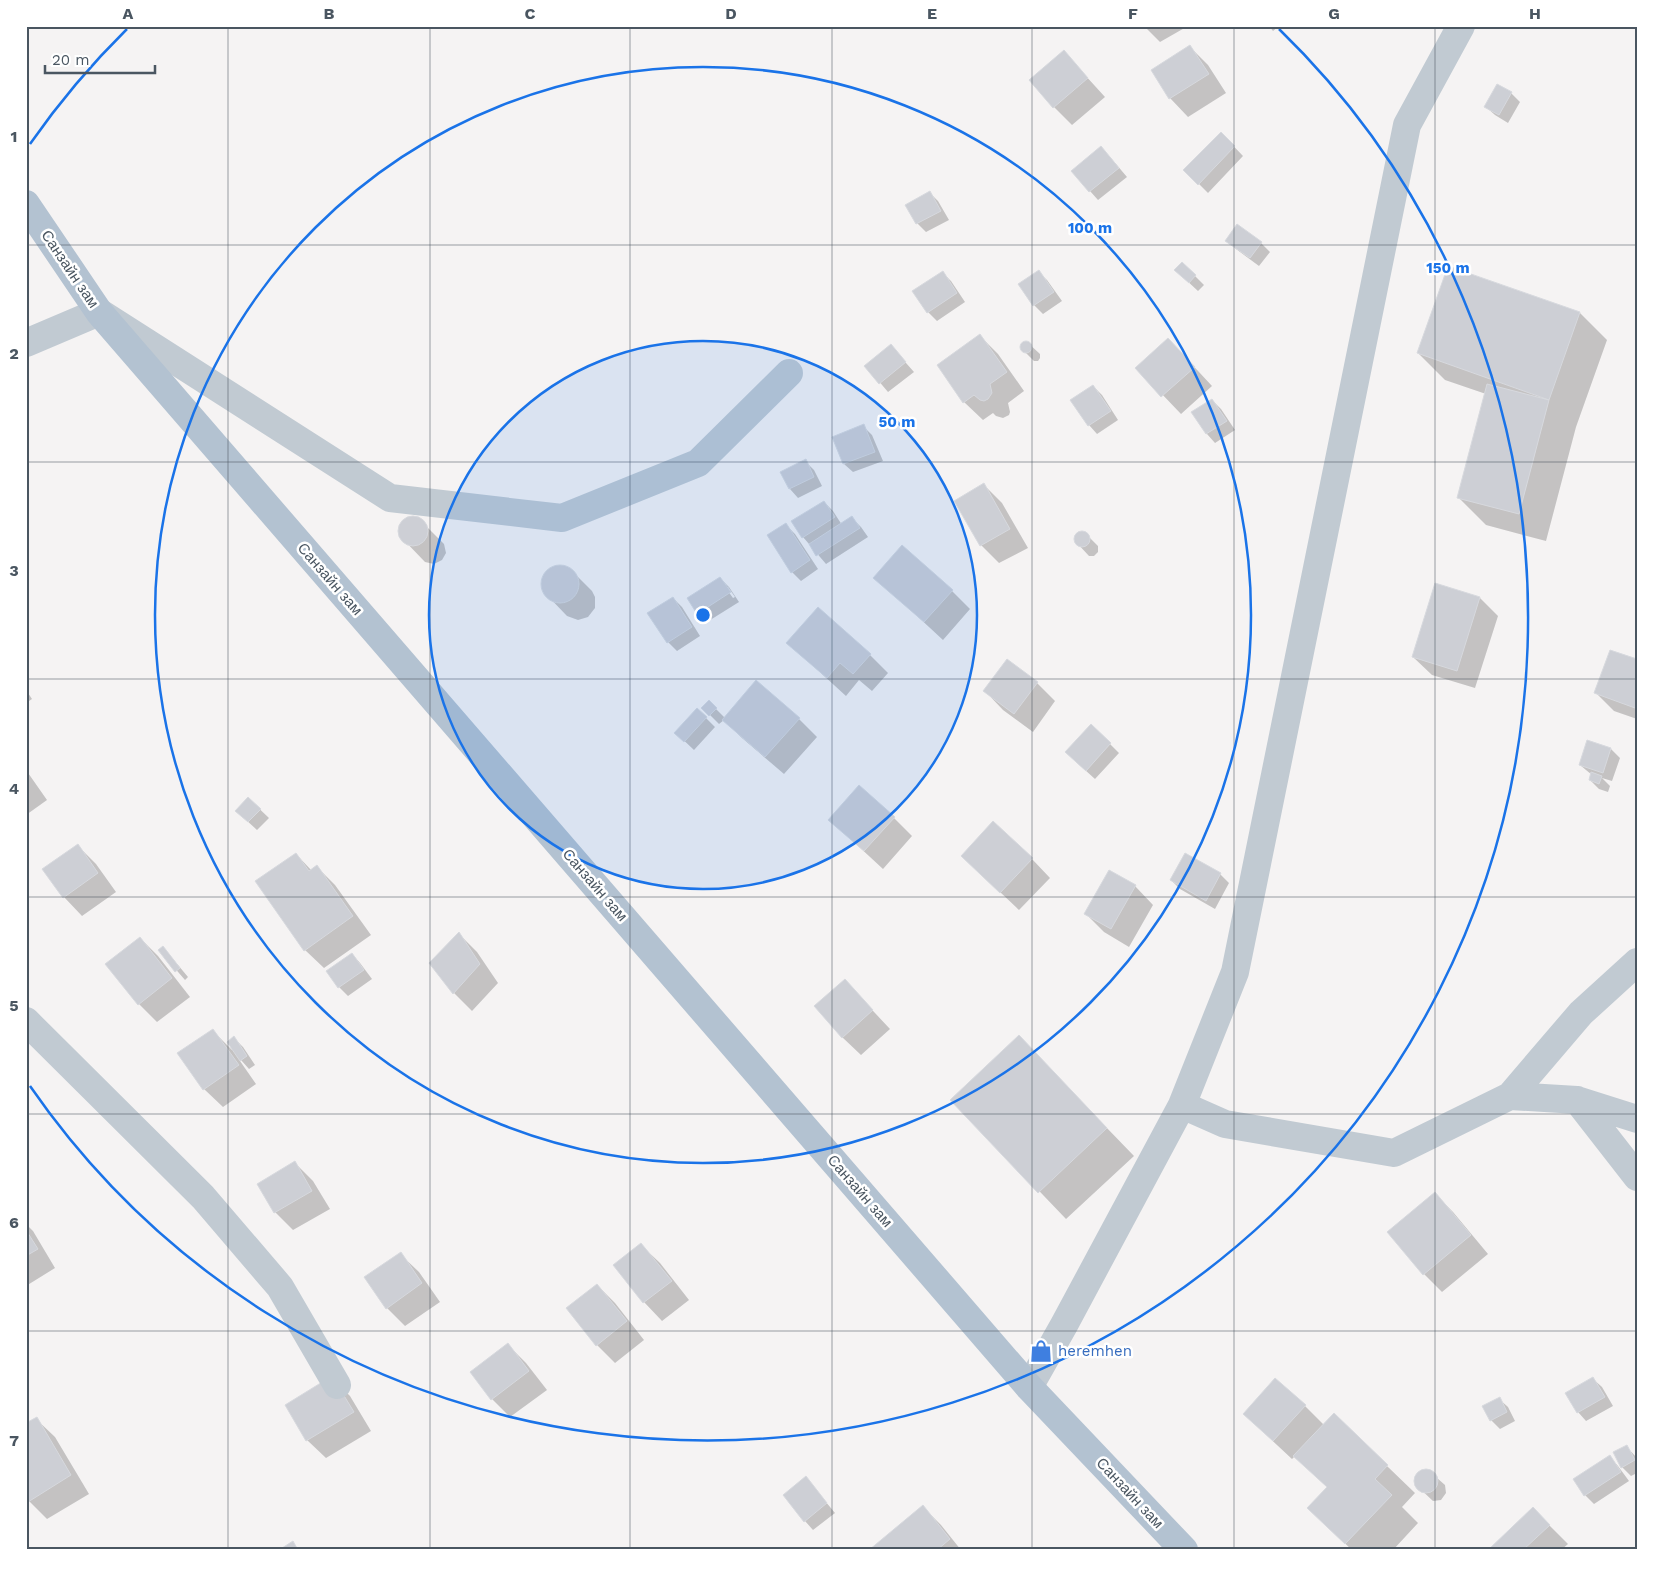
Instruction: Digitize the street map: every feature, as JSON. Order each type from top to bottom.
[{"type":"main road","name":"Санзайн зам","points":[[26,204],[98,312],[1029,1387],[1184,1550]]},
{"type":"street","points":[[1029,1387],[1182,1106],[1235,972],[1407,125],[1449,33]]},
{"type":"street","points":[[26,343],[98,312],[390,498],[562,518],[698,463],[789,372]]},
{"type":"street","points":[[1182,1106],[1225,1124],[1394,1153],[1510,1096],[1580,1013],[1637,962]]},
{"type":"street","points":[[26,1021],[203,1197],[280,1287],[337,1386]]},
{"type":"street","points":[[1510,1096],[1577,1100],[1637,1119]]},
{"type":"street","points":[[1577,1100],[1637,1177]]},
{"type":"building","points":[[1190,45],[1209,74],[1169,99],[1151,70]]},
{"type":"building","points":[[1064,50],[1088,78],[1053,108],[1029,80]]},
{"type":"building","points":[[1497,84],[1512,92],[1499,115],[1484,107]]},
{"type":"building","points":[[1221,132],[1235,146],[1198,185],[1183,170]]},
{"type":"building","points":[[1101,146],[1119,168],[1089,192],[1071,171]]},
{"type":"building","points":[[930,191],[941,211],[916,224],[905,205]]},
{"type":"building","points":[[1237,224],[1262,242],[1250,258],[1225,241]]},
{"type":"building","points":[[1182,262],[1196,275],[1189,283],[1174,270]]},
{"type":"building","points":[[1448,266],[1580,312],[1549,400],[1417,353]]},
{"type":"building","points":[[1039,270],[1054,292],[1033,306],[1018,284]]},
{"type":"building","points":[[943,271],[957,293],[927,313],[912,291]]},
{"type":"building","points":[[980,334],[1007,372],[990,384],[992,393],[988,399],[980,400],[974,395],[963,403],[937,365]]},
{"type":"building","points":[[1168,338],[1195,367],[1161,397],[1135,368]]},
{"type":"building","points":[[1024,341],[1028,341],[1032,347],[1028,353],[1024,353],[1020,349],[1020,345]]},
{"type":"building","points":[[891,344],[906,362],[879,384],[864,366]]},
{"type":"building","points":[[1487,384],[1549,400],[1519,514],[1457,498]]},
{"type":"building","points":[[1093,385],[1111,411],[1088,426],[1070,400]]},
{"type":"building","points":[[1212,399],[1227,421],[1206,434],[1191,412]]},
{"type":"building","points":[[864,424],[875,452],[843,464],[832,437]]},
{"type":"building","points":[[806,459],[814,477],[789,489],[780,472]]},
{"type":"building","points":[[984,483],[1010,529],[980,546],[954,501]]},
{"type":"building","points":[[824,501],[835,517],[802,538],[791,521]]},
{"type":"building","points":[[413,516],[419,517],[427,525],[427,537],[419,545],[413,546],[407,545],[399,537],[398,531],[399,525],[407,517]]},
{"type":"building","points":[[852,516],[860,528],[816,556],[809,544]]},
{"type":"building","points":[[786,523],[810,560],[791,573],[767,535]]},
{"type":"building","points":[[1079,531],[1085,531],[1090,536],[1088,545],[1079,547],[1074,542],[1074,536]]},
{"type":"building","points":[[902,545],[953,590],[924,622],[873,578]]},
{"type":"building","points":[[560,565],[573,571],[579,584],[573,597],[560,603],[547,597],[541,584],[547,571]]},
{"type":"building","points":[[720,577],[731,592],[697,614],[687,598]]},
{"type":"building","points":[[1435,583],[1480,597],[1457,671],[1412,657]]},
{"type":"building","points":[[673,597],[692,627],[667,643],[647,613]]},
{"type":"building","points":[[818,607],[871,654],[853,674],[840,663],[827,678],[786,643]]},
{"type":"building","points":[[1610,650],[1637,659],[1637,703],[1635,708],[1594,693]]},
{"type":"building","points":[[1007,659],[1038,682],[1014,714],[983,691]]},
{"type":"building","points":[[756,680],[800,718],[765,757],[722,720]]},
{"type":"building","points":[[709,700],[717,708],[709,716],[701,708]]},
{"type":"building","points":[[697,708],[707,717],[684,742],[674,733]]},
{"type":"building","points":[[1091,724],[1111,743],[1086,771],[1065,752]]},
{"type":"building","points":[[1587,740],[1611,748],[1603,773],[1579,765]]},
{"type":"building","points":[[1591,772],[1602,776],[1599,784],[1589,780]]},
{"type":"building","points":[[859,785],[895,817],[864,851],[828,820]]},
{"type":"building","points":[[248,797],[261,809],[248,822],[235,811]]},
{"type":"building","points":[[993,821],[1033,858],[1000,893],[961,856]]},
{"type":"building","points":[[78,844],[98,873],[63,898],[42,869]]},
{"type":"building","points":[[296,853],[309,871],[317,865],[353,916],[304,951],[255,881]]},
{"type":"building","points":[[1185,853],[1221,873],[1206,901],[1170,880]]},
{"type":"building","points":[[1109,870],[1136,885],[1111,929],[1084,914]]},
{"type":"building","points":[[459,932],[480,964],[453,994],[429,963]]},
{"type":"building","points":[[140,937],[172,978],[138,1005],[105,964]]},
{"type":"building","points":[[163,946],[180,968],[175,972],[158,950]]},
{"type":"building","points":[[352,953],[364,970],[338,988],[326,971]]},
{"type":"building","points":[[845,979],[873,1010],[842,1038],[814,1006]]},
{"type":"building","points":[[213,1029],[239,1065],[203,1090],[177,1053]]},
{"type":"building","points":[[1019,1035],[1107,1128],[1038,1193],[950,1100]]},
{"type":"building","points":[[234,1036],[247,1056],[240,1061],[227,1042]]},
{"type":"building","points":[[295,1161],[312,1191],[274,1213],[257,1184]]},
{"type":"building","points":[[1435,1192],[1471,1235],[1423,1275],[1387,1232]]},
{"type":"building","points":[[26,1230],[38,1249],[26,1256]]},
{"type":"building","points":[[641,1243],[672,1281],[643,1303],[613,1265]]},
{"type":"building","points":[[401,1252],[422,1283],[386,1309],[364,1277]]},
{"type":"building","points":[[597,1284],[627,1321],[596,1346],[566,1308]]},
{"type":"building","points":[[508,1343],[529,1371],[491,1400],[470,1372]]},
{"type":"building","points":[[332,1376],[354,1412],[306,1441],[285,1405]]},
{"type":"building","points":[[1593,1377],[1605,1397],[1577,1413],[1565,1393]]},
{"type":"building","points":[[1275,1378],[1306,1405],[1273,1441],[1243,1414]]},
{"type":"building","points":[[1500,1397],[1507,1412],[1490,1421],[1482,1406]]},
{"type":"building","points":[[1334,1413],[1388,1465],[1375,1479],[1392,1495],[1345,1544],[1307,1508],[1327,1487],[1293,1456]]},
{"type":"building","points":[[37,1417],[71,1475],[28,1502],[26,1499],[26,1423]]},
{"type":"building","points":[[1627,1445],[1635,1460],[1621,1468],[1613,1452]]},
{"type":"building","points":[[1610,1455],[1621,1472],[1584,1496],[1573,1479]]},
{"type":"building","points":[[1426,1469],[1431,1470],[1437,1476],[1437,1486],[1431,1492],[1426,1493],[1421,1492],[1415,1486],[1414,1481],[1415,1476],[1421,1470]]},
{"type":"building","points":[[806,1476],[827,1503],[804,1522],[783,1495]]},
{"type":"building","points":[[923,1505],[950,1539],[937,1550],[869,1550]]},
{"type":"building","points":[[1533,1507],[1550,1525],[1523,1550],[1488,1550]]},
{"type":"building","points":[[293,1541],[298,1550],[279,1550]]},
{"type":"place","name":"heremhen","points":[[1041,1351]]}]
